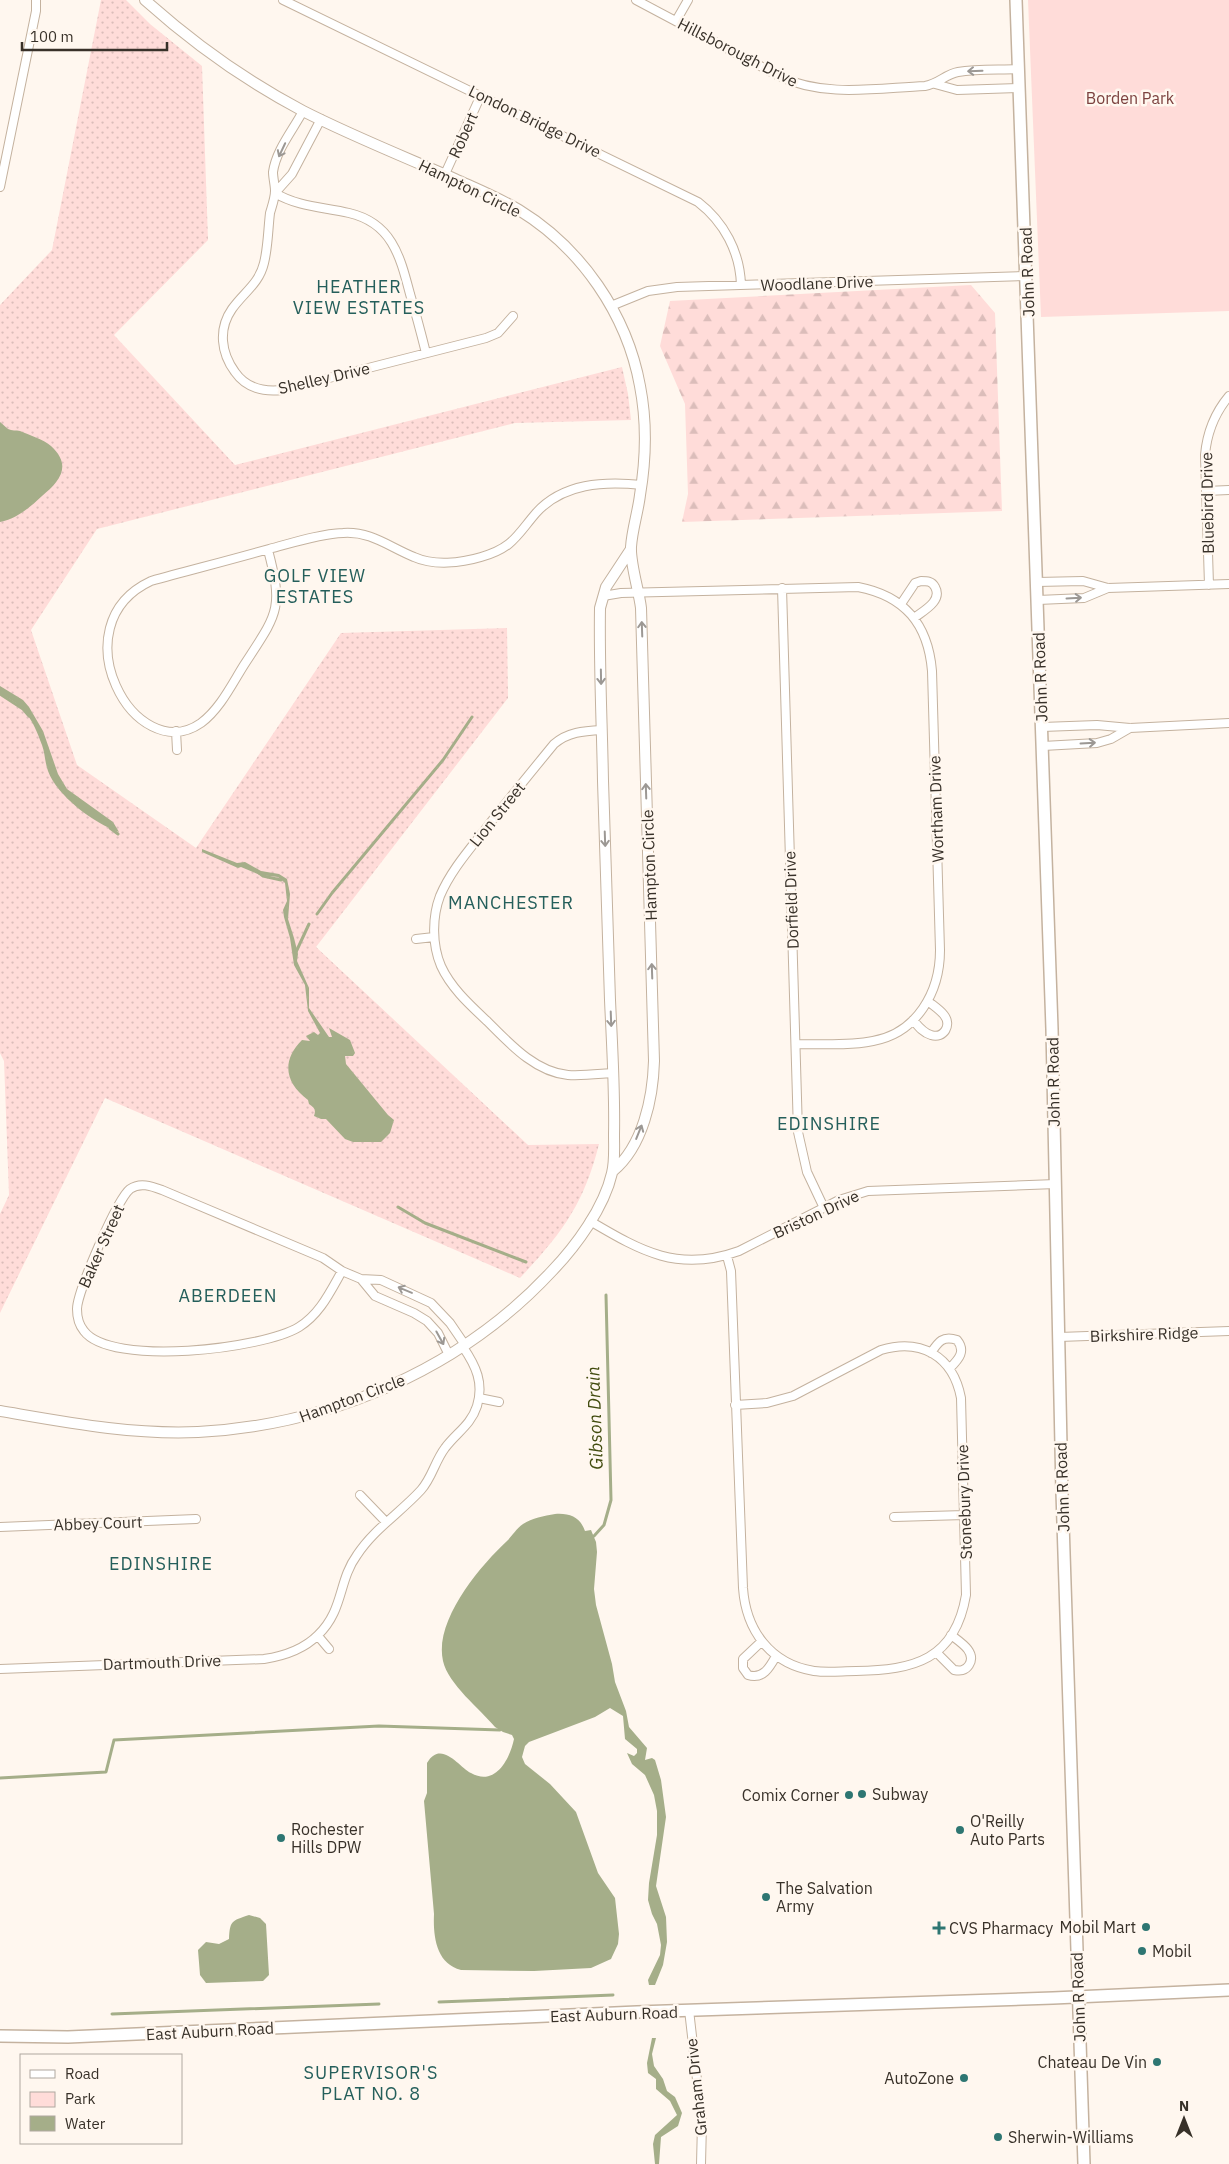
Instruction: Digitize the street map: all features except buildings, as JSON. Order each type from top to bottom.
[{"type":"main road","name":"John R Road","points":[[1016,0],[1042,727],[1084,2164]]},
{"type":"main road","name":"East Auburn Road","points":[[0,2036],[68,2038],[689,2010],[1229,1990]]},
{"type":"street","points":[[1,182],[36,11],[36,0]]},
{"type":"street","name":"Hampton Circle","points":[[145,0],[176,27],[226,64],[303,111],[506,202],[548,230],[586,269],[611,306],[627,338],[640,385],[644,416],[645,446],[642,485],[631,549],[639,593],[654,1061],[650,1095],[643,1122],[627,1158],[613,1172]]},
{"type":"street","name":"London Bridge Drive","points":[[283,0],[698,202],[712,214],[725,230],[738,259],[741,285]]},
{"type":"street","name":"Hillsborough Drive","points":[[636,0],[779,76],[804,86],[831,90],[935,84],[956,90],[1019,88]]},
{"type":"street","points":[[676,22],[688,0]]},
{"type":"street","name":"Hillsborough Drive","points":[[935,84],[946,76],[957,72],[1018,69]]},
{"type":"street","name":"Robert","points":[[445,174],[481,95]]},
{"type":"street","name":"Shelley Drive","points":[[303,111],[277,159],[273,172],[275,193],[264,262],[259,277],[249,292],[233,308],[228,316],[223,334],[225,354],[238,377],[252,386],[263,390],[282,390],[486,338],[498,333],[512,316]]},
{"type":"street","points":[[321,119],[292,174],[275,193],[286,200],[298,204],[363,218],[375,224],[390,238],[401,257],[426,353]]},
{"type":"street","name":"Woodlane Drive","points":[[611,306],[634,295],[661,288],[1027,276]]},
{"type":"street","name":"Bluebird Drive","points":[[1209,585],[1206,441],[1214,417],[1229,396]]},
{"type":"street","points":[[268,550],[277,588],[277,607],[273,619],[214,711],[200,724],[176,731],[160,730],[145,723],[133,711],[117,688],[106,651],[116,613],[136,589],[151,581],[268,550],[330,534],[353,533],[374,537],[414,558],[426,561],[439,562],[484,557],[513,541],[542,508],[559,494],[600,484],[642,485]]},
{"type":"street","points":[[1206,491],[1229,490]]},
{"type":"street","name":"Hampton Circle","points":[[0,1411],[144,1432],[195,1432],[295,1419],[387,1388],[450,1356],[509,1314],[534,1291],[564,1258],[590,1221],[613,1172],[613,1073],[600,615],[606,587],[631,549]]},
{"type":"street","points":[[901,604],[915,584],[921,581],[928,581],[933,584],[936,588],[937,598],[935,602],[914,618]]},
{"type":"street","points":[[1037,582],[1083,581],[1108,588],[1229,584]]},
{"type":"street","name":"Wortham Drive","points":[[603,596],[621,593],[858,586],[881,593],[901,604],[914,618],[922,631],[928,647],[932,681],[940,958],[938,974],[929,1002],[913,1020],[892,1035],[874,1041],[796,1044]]},
{"type":"street","name":"Dorfield Drive","points":[[782,588],[800,1145],[807,1172],[824,1208]]},
{"type":"street","points":[[1038,600],[1084,598],[1108,588]]},
{"type":"street","points":[[1042,727],[1097,725],[1130,728],[1229,723]]},
{"type":"street","points":[[1042,746],[1097,743],[1111,739],[1130,728]]},
{"type":"street","name":"Lion Street","points":[[602,730],[575,732],[554,744],[455,868],[438,902],[434,922],[434,937],[441,966],[453,985],[484,1019],[526,1057],[556,1073],[568,1075],[613,1073]]},
{"type":"street","points":[[176,731],[177,750]]},
{"type":"street","points":[[416,939],[434,937]]},
{"type":"street","points":[[913,1020],[924,1032],[930,1035],[937,1036],[942,1034],[947,1027],[947,1020],[944,1014],[929,1002]]},
{"type":"street","name":"Briston Drive","points":[[590,1221],[640,1249],[656,1255],[684,1260],[700,1260],[727,1256],[854,1194],[888,1188],[1056,1184]]},
{"type":"street","name":"Baker Street","points":[[342,1271],[324,1302],[307,1321],[288,1333],[255,1342],[191,1351],[121,1348],[107,1345],[90,1337],[80,1324],[78,1317],[78,1300],[82,1284],[119,1204],[128,1190],[141,1185],[162,1190],[323,1258],[342,1271],[361,1279],[381,1280],[423,1299],[443,1314],[464,1346]]},
{"type":"street","name":"Stonebury Drive","points":[[727,1256],[730,1271],[735,1405],[743,1599],[750,1622],[761,1642],[776,1656],[813,1671],[886,1670],[918,1663],[936,1652],[951,1635],[962,1616],[966,1595],[961,1398],[959,1387],[950,1368],[931,1352],[908,1346],[894,1346],[881,1350],[793,1396],[762,1404],[735,1405]]},
{"type":"street","name":"Baker Street","points":[[361,1279],[374,1296],[414,1313],[433,1326],[450,1356]]},
{"type":"street","points":[[414,1313],[423,1299]]},
{"type":"street","name":"Birkshire Ridge","points":[[1059,1337],[1229,1331]]},
{"type":"street","points":[[931,1352],[945,1338],[957,1340],[962,1347],[962,1352],[950,1368]]},
{"type":"street","name":"Dartmouth Drive","points":[[0,1668],[264,1658],[295,1651],[318,1636],[336,1612],[347,1574],[355,1556],[386,1522],[421,1490],[442,1452],[471,1420],[479,1398],[478,1373],[464,1346]]},
{"type":"street","points":[[479,1398],[499,1402]]},
{"type":"street","points":[[360,1495],[386,1522]]},
{"type":"street","points":[[894,1516],[964,1515]]},
{"type":"street","name":"Abbey Court","points":[[0,1527],[196,1519]]},
{"type":"street","points":[[936,1652],[954,1670],[966,1668],[971,1659],[971,1654],[951,1635]]},
{"type":"street","points":[[318,1636],[328,1649]]},
{"type":"street","points":[[761,1642],[743,1659],[742,1663],[746,1672],[752,1676],[763,1674],[776,1656]]},
{"type":"street","name":"Graham Drive","points":[[689,2010],[702,2123],[700,2164]]},
{"type":"green space","points":[[101,0],[126,0],[150,24],[202,66],[208,240],[114,335],[235,465],[622,367],[631,420],[515,423],[97,529],[31,630],[77,765],[196,848],[341,633],[507,628],[508,698],[316,947],[528,1145],[599,1144],[586,1184],[570,1217],[548,1247],[520,1278],[105,1098],[0,1313],[0,1214],[9,1195],[4,1061],[0,1053],[0,305],[52,250]]},
{"type":"green space","name":"Borden Park","points":[[1028,0],[1229,0],[1229,311],[1041,317]]},
{"type":"green space","points":[[971,285],[995,313],[1002,511],[682,522],[688,494],[685,404],[660,346],[670,301]]},
{"type":"water","points":[[0,422],[8,429],[20,431],[40,439],[51,446],[58,453],[62,467],[58,479],[48,491],[18,515],[0,522]]},
{"type":"water","points":[[0,686],[23,700],[29,707],[43,731],[58,774],[67,789],[113,822],[119,832],[88,816],[60,790],[48,771],[42,745],[27,714],[16,703],[0,694]]},
{"type":"water","points":[[202,849],[237,863],[245,862],[261,871],[279,874],[287,879],[290,894],[288,919],[298,954],[297,961],[309,988],[309,1008],[329,1037],[332,1037],[329,1028],[350,1040],[355,1053],[353,1056],[345,1056],[346,1064],[394,1120],[390,1133],[381,1142],[353,1142],[345,1139],[326,1119],[314,1116],[314,1108],[290,1079],[288,1072],[289,1064],[295,1048],[302,1040],[310,1041],[306,1036],[314,1032],[318,1035],[320,1033],[308,1011],[305,985],[294,965],[283,910],[287,901],[285,883],[278,877],[260,875],[241,867],[238,868],[202,852]]},
{"type":"water","points":[[555,1514],[570,1515],[577,1519],[585,1531],[591,1530],[596,1542],[594,1589],[596,1605],[615,1682],[626,1711],[629,1727],[647,1748],[645,1760],[652,1758],[655,1760],[661,1780],[666,1817],[656,1886],[666,1917],[667,1942],[663,1965],[655,1985],[649,1985],[648,1980],[660,1955],[661,1945],[657,1924],[648,1900],[657,1835],[657,1811],[654,1795],[645,1775],[632,1764],[627,1753],[634,1756],[637,1753],[637,1749],[625,1739],[623,1716],[610,1708],[595,1717],[529,1742],[525,1746],[522,1757],[525,1764],[550,1784],[576,1812],[598,1873],[615,1898],[619,1934],[618,1944],[611,1959],[591,1968],[534,1971],[461,1970],[446,1962],[441,1955],[434,1931],[424,1801],[427,1793],[427,1763],[432,1756],[444,1754],[471,1773],[488,1776],[495,1773],[505,1762],[514,1739],[512,1735],[495,1727],[465,1696],[451,1678],[443,1661],[442,1645],[445,1629],[452,1612],[472,1580],[518,1528],[530,1520]]},
{"type":"water","points":[[249,1915],[260,1918],[266,1924],[269,1975],[263,1981],[206,1983],[200,1975],[198,1950],[206,1942],[219,1944],[229,1939],[230,1928],[233,1922]]},
{"type":"water","points":[[652,2038],[656,2038],[652,2054],[654,2066],[663,2079],[667,2091],[675,2097],[682,2113],[678,2126],[661,2137],[659,2164],[655,2164],[653,2144],[655,2135],[677,2115],[670,2101],[656,2089],[656,2079],[648,2073],[647,2063]]},
{"type":"waterway","name":"Gibson Drain","points":[[0,694],[23,709],[29,716]]},
{"type":"waterway","points":[[317,914],[332,893],[443,760],[472,717]]},
{"type":"waterway","name":"Gibson Drain","points":[[110,828],[118,834]]},
{"type":"waterway","name":"Gibson Drain","points":[[259,873],[263,876],[281,880]]},
{"type":"waterway","points":[[296,952],[309,924]]},
{"type":"waterway","name":"Gibson Drain","points":[[398,1207],[425,1223],[526,1262]]},
{"type":"waterway","name":"Gibson Drain","points":[[594,1536],[604,1525],[611,1500],[606,1295]]},
{"type":"waterway","points":[[0,1778],[106,1772],[114,1740],[379,1726],[500,1730]]},
{"type":"waterway","points":[[439,2002],[613,1995]]},
{"type":"waterway","points":[[112,2014],[379,2004]]},
{"type":"place","name":"Subway","points":[[862,1794]]},
{"type":"place","name":"Comix Corner","points":[[849,1795]]},
{"type":"place","name":"O'Reilly Auto Parts","points":[[960,1830]]},
{"type":"place","name":"Rochester Hills DPW","points":[[281,1838]]},
{"type":"place","name":"The Salvation Army","points":[[766,1897]]},
{"type":"place","name":"Mobil Mart","points":[[1146,1927]]},
{"type":"place","name":"CVS Pharmacy","points":[[939,1928]]},
{"type":"place","name":"Mobil","points":[[1142,1951]]},
{"type":"place","name":"Chateau De Vin","points":[[1157,2062]]},
{"type":"place","name":"AutoZone","points":[[964,2078]]},
{"type":"place","name":"Sherwin-Williams","points":[[998,2137]]},
{"type":"district","name":"HEATHER VIEW ESTATES","points":[[359,297]]},
{"type":"district","name":"GOLF VIEW ESTATES","points":[[315,586]]},
{"type":"district","name":"MANCHESTER","points":[[511,903]]},
{"type":"district","name":"EDINSHIRE","points":[[829,1124]]},
{"type":"district","name":"ABERDEEN","points":[[228,1296]]},
{"type":"district","name":"EDINSHIRE","points":[[161,1564]]},
{"type":"district","name":"SUPERVISOR'S PLAT NO. 8","points":[[371,2083]]}]
